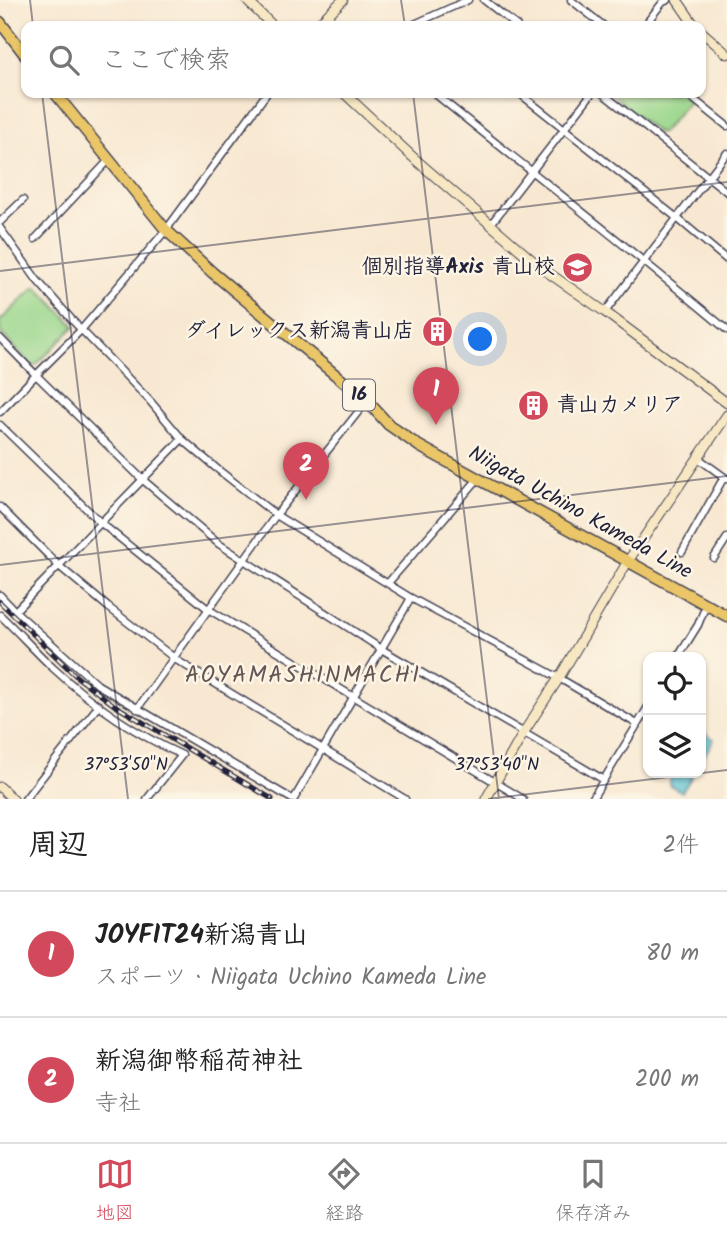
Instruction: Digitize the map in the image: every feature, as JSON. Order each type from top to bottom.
[{"type":"main road","points":[[0,22],[21,49]]},
{"type":"main road","name":"Niigata Uchino Kameda Line","points":[[59,98],[166,230],[213,273],[367,401],[389,425],[477,480],[727,617]]},
{"type":"street","points":[[246,0],[268,21]]},
{"type":"street","points":[[321,21],[343,0]]},
{"type":"street","points":[[421,21],[468,0]]},
{"type":"street","points":[[484,0],[511,21]]},
{"type":"street","points":[[571,0],[598,21]]},
{"type":"street","points":[[677,0],[692,21]]},
{"type":"street","points":[[648,21],[664,1]]},
{"type":"street","points":[[706,35],[727,54]]},
{"type":"street","points":[[0,412],[82,329],[166,230],[263,98]]},
{"type":"street","points":[[349,98],[416,160],[540,267],[727,403]]},
{"type":"street","points":[[440,98],[644,260],[727,330]]},
{"type":"street","points":[[525,98],[727,260]]},
{"type":"street","points":[[491,224],[588,98]]},
{"type":"street","points":[[608,98],[727,192]]},
{"type":"street","points":[[693,98],[727,126]]},
{"type":"street","points":[[605,312],[727,153]]},
{"type":"street","points":[[35,239],[109,160]]},
{"type":"street","points":[[23,200],[0,225],[37,280],[150,401],[181,439],[276,514],[411,598],[559,678],[637,724]]},
{"type":"street","points":[[0,338],[143,480],[219,544],[383,650],[604,780]]},
{"type":"street","points":[[137,709],[276,514],[367,401]]},
{"type":"street","points":[[486,799],[628,561],[727,415]]},
{"type":"street","points":[[0,425],[101,523],[208,609],[523,799]]},
{"type":"street","points":[[15,611],[181,439]]},
{"type":"street","points":[[682,552],[726,478],[698,458]]},
{"type":"street","points":[[388,583],[477,480]]},
{"type":"street","points":[[0,507],[59,565],[108,607],[173,655],[405,799]]},
{"type":"street","points":[[715,558],[727,538]]},
{"type":"street","points":[[0,595],[99,685],[293,799],[383,650],[411,598]]},
{"type":"street","points":[[681,652],[698,625],[706,605]]},
{"type":"street","points":[[0,615],[53,668],[99,705],[153,742],[182,755],[147,799]]},
{"type":"street","points":[[25,799],[99,705]]},
{"type":"street","points":[[592,799],[643,715]]},
{"type":"street","points":[[0,787],[13,799]]},
{"type":"green space","points":[[615,98],[687,98],[688,102],[662,133],[658,133]]},
{"type":"green space","points":[[37,287],[75,326],[32,366],[0,332],[0,321]]},
{"type":"water","points":[[706,734],[714,739],[706,753]]},
{"type":"water","points":[[670,778],[691,778],[682,792],[669,785]]},
{"type":"railway","points":[[0,602],[77,677],[114,705],[272,799]]},
{"type":"place","name":"個別指導Axis 青山校","points":[[578,267]]},
{"type":"place","name":"ダイレックス新潟青山店","points":[[437,331]]},
{"type":"place","name":"青山カメリア","points":[[534,405]]},
{"type":"place","name":"JOYFIT24新潟青山","points":[[436,425]]},
{"type":"place","name":"新潟御幣稲荷神社","points":[[306,500]]},
{"type":"district","name":"AOYAMASHINMACHI","points":[[303,676]]}]
